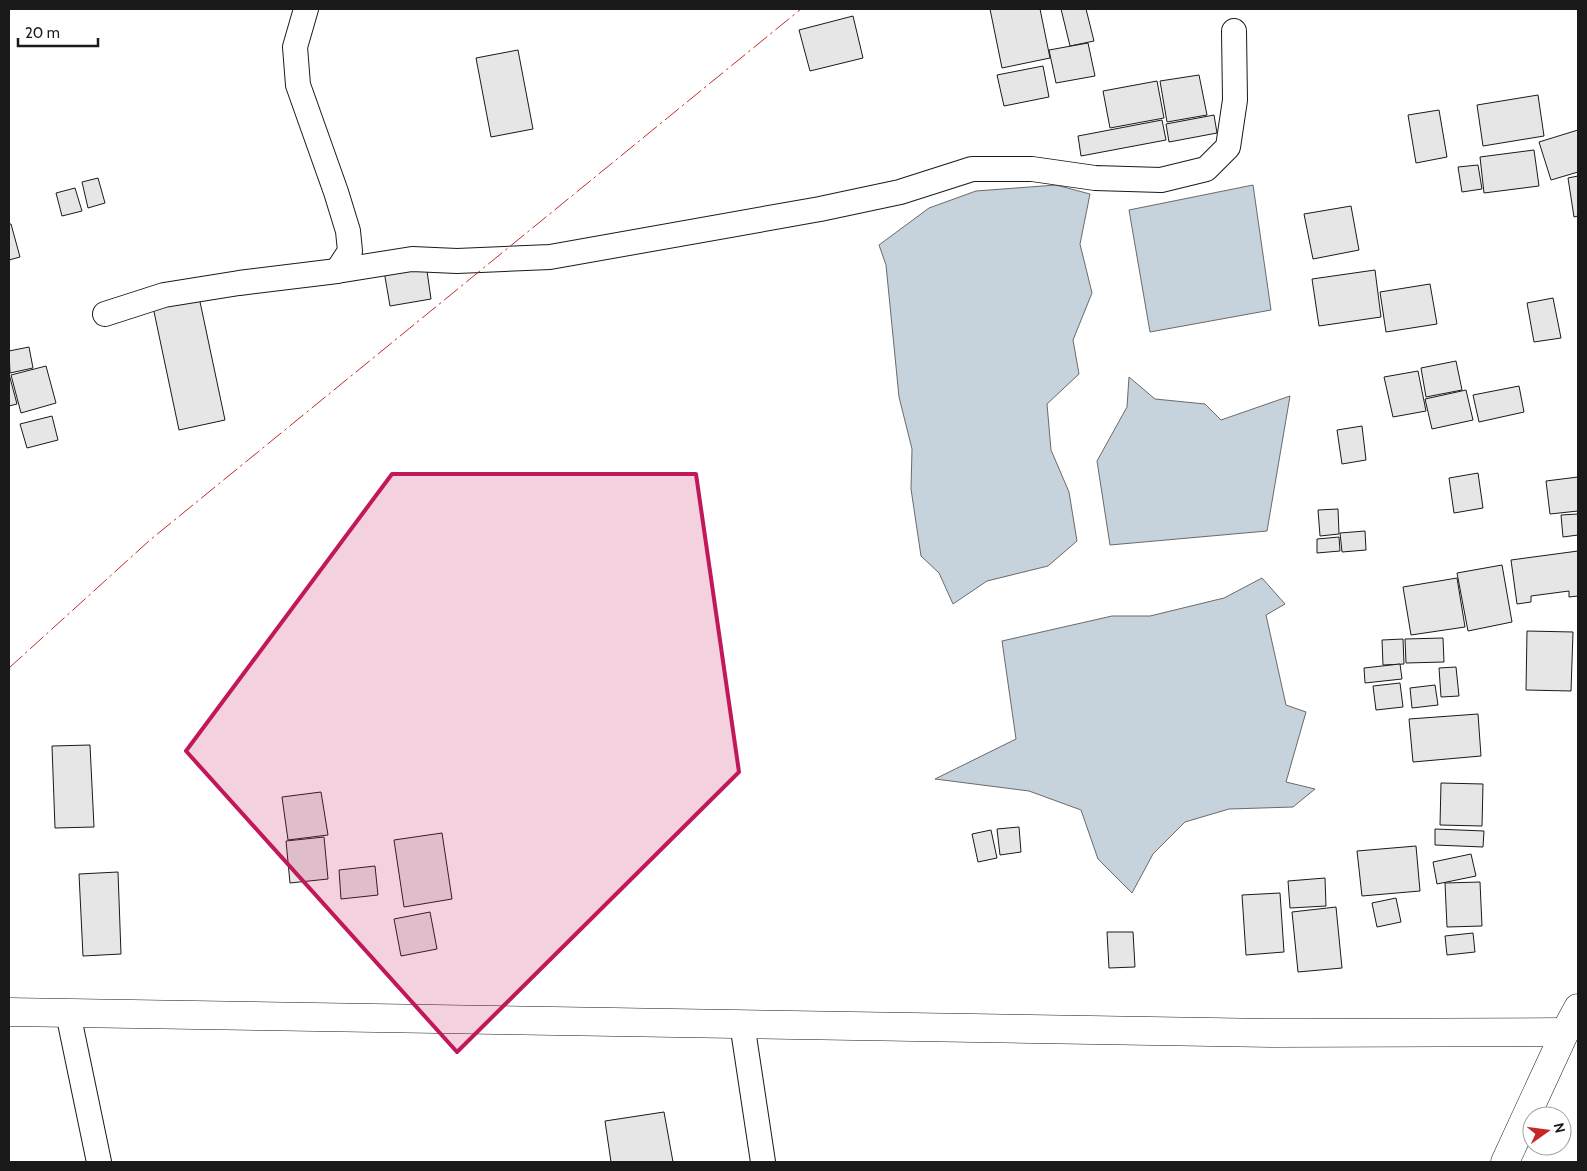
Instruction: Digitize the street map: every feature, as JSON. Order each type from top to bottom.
[{"type":"main road","points":[[1505,1162],[1572,1032],[1578,1008]]},
{"type":"main road","points":[[9,1012],[1271,1033],[1572,1032]]},
{"type":"street","points":[[306,9],[295,47],[298,85],[348,231],[350,251],[337,271]]},
{"type":"street","points":[[105,314],[164,295],[239,283],[337,271],[412,258],[457,261],[550,257],[820,209],[900,192],[972,169],[1032,169],[1095,178],[1161,180],[1206,169],[1228,147],[1235,100],[1234,31]]},
{"type":"street","points":[[68,1013],[99,1162]]},
{"type":"street","points":[[742,1023],[763,1162]]},
{"type":"highlighted area","points":[[392,474],[696,474],[739,772],[457,1052],[186,751]]},
{"type":"shaded area","points":[[1056,185],[1090,194],[1080,244],[1092,293],[1073,340],[1079,374],[1047,404],[1051,450],[1069,492],[1077,541],[1048,566],[987,581],[953,604],[939,573],[921,556],[911,489],[912,449],[899,397],[886,265],[879,245],[929,208],[976,191]]},
{"type":"shaded area","points":[[1253,185],[1271,310],[1150,332],[1129,210]]},
{"type":"shaded area","points":[[1129,377],[1155,399],[1205,404],[1221,420],[1290,396],[1267,531],[1110,545],[1097,461],[1127,407]]},
{"type":"shaded area","points":[[1262,578],[1285,604],[1266,615],[1286,705],[1306,712],[1286,782],[1315,789],[1293,807],[1229,809],[1185,822],[1153,854],[1132,893],[1098,859],[1081,810],[1029,791],[935,779],[1016,739],[1002,641],[1112,616],[1150,616],[1224,598]]},
{"type":"building","points":[[990,9],[1040,9],[1050,58],[1002,68]]},
{"type":"building","points":[[1061,9],[1086,9],[1094,41],[1070,46]]},
{"type":"building","points":[[853,16],[863,58],[810,71],[799,30]]},
{"type":"building","points":[[1088,43],[1095,76],[1056,83],[1049,50]]},
{"type":"building","points":[[518,50],[533,129],[491,137],[476,58]]},
{"type":"building","points":[[1043,66],[1049,97],[1004,106],[997,75]]},
{"type":"building","points":[[1199,75],[1207,115],[1167,122],[1160,81]]},
{"type":"building","points":[[1157,81],[1164,118],[1110,128],[1103,91]]},
{"type":"building","points":[[1538,95],[1544,136],[1483,146],[1477,105]]},
{"type":"building","points":[[1439,110],[1447,157],[1416,163],[1408,115]]},
{"type":"building","points":[[1214,115],[1217,133],[1169,142],[1166,124]]},
{"type":"building","points":[[1162,120],[1166,140],[1081,156],[1078,136]]},
{"type":"building","points":[[1578,130],[1578,172],[1551,180],[1539,142]]},
{"type":"building","points":[[1534,150],[1539,186],[1484,193],[1480,157]]},
{"type":"building","points":[[1478,165],[1482,189],[1462,192],[1458,167]]},
{"type":"building","points":[[1578,176],[1578,216],[1574,217],[1568,178]]},
{"type":"building","points":[[98,178],[105,203],[88,208],[82,182]]},
{"type":"building","points":[[75,188],[82,211],[62,216],[56,193]]},
{"type":"building","points":[[1351,206],[1359,250],[1313,259],[1304,214]]},
{"type":"building","points":[[9,224],[11,224],[20,257],[9,260]]},
{"type":"building","points":[[426,264],[431,299],[390,306],[384,271]]},
{"type":"building","points":[[1375,270],[1381,317],[1319,326],[1312,279]]},
{"type":"building","points":[[1430,284],[1437,324],[1386,332],[1380,292]]},
{"type":"building","points":[[199,297],[225,420],[179,430],[153,307]]},
{"type":"building","points":[[1553,298],[1561,338],[1534,342],[1527,303]]},
{"type":"building","points":[[29,347],[33,368],[10,373],[9,351]]},
{"type":"building","points":[[1456,361],[1462,390],[1426,397],[1421,368]]},
{"type":"building","points":[[46,366],[56,403],[21,413],[11,375]]},
{"type":"building","points":[[1418,371],[1426,411],[1393,417],[1384,377]]},
{"type":"building","points":[[9,374],[17,404],[9,406]]},
{"type":"building","points":[[1519,386],[1524,412],[1479,422],[1473,395]]},
{"type":"building","points":[[1466,390],[1473,420],[1432,429],[1425,399]]},
{"type":"building","points":[[52,416],[58,440],[27,448],[20,424]]},
{"type":"building","points":[[1362,426],[1366,460],[1342,464],[1337,430]]},
{"type":"building","points":[[1478,473],[1483,508],[1454,513],[1449,478]]},
{"type":"building","points":[[1578,477],[1578,511],[1550,514],[1546,481]]},
{"type":"building","points":[[1338,509],[1339,534],[1320,536],[1318,510]]},
{"type":"building","points":[[1578,514],[1578,535],[1563,537],[1561,515]]},
{"type":"building","points":[[1365,531],[1366,550],[1342,552],[1340,533]]},
{"type":"building","points":[[1339,537],[1340,551],[1317,553],[1317,539]]},
{"type":"building","points":[[1578,551],[1578,596],[1569,597],[1569,591],[1531,596],[1531,602],[1517,604],[1511,560]]},
{"type":"building","points":[[1502,565],[1512,622],[1468,631],[1457,573]]},
{"type":"building","points":[[1457,578],[1465,627],[1411,635],[1403,587]]},
{"type":"building","points":[[1527,631],[1573,632],[1571,691],[1526,690]]},
{"type":"building","points":[[1443,638],[1444,662],[1406,663],[1405,639]]},
{"type":"building","points":[[1403,639],[1404,664],[1383,665],[1382,640]]},
{"type":"building","points":[[1400,664],[1402,679],[1365,683],[1364,668]]},
{"type":"building","points":[[1456,667],[1459,696],[1441,697],[1439,668]]},
{"type":"building","points":[[1400,683],[1403,707],[1376,710],[1373,686]]},
{"type":"building","points":[[1435,685],[1438,705],[1412,708],[1410,688]]},
{"type":"building","points":[[1478,714],[1481,756],[1413,762],[1409,719]]},
{"type":"building","points":[[90,745],[94,827],[55,828],[52,746]]},
{"type":"building","points":[[1441,783],[1483,784],[1482,826],[1440,825]]},
{"type":"building","points":[[321,792],[328,835],[288,840],[282,797]]},
{"type":"building","points":[[1019,827],[1021,852],[1000,855],[997,829]]},
{"type":"building","points":[[1435,829],[1484,831],[1483,847],[1435,845]]},
{"type":"building","points":[[991,830],[997,858],[978,862],[972,834]]},
{"type":"building","points":[[442,833],[452,899],[404,907],[394,840]]},
{"type":"building","points":[[324,837],[328,879],[290,883],[286,841]]},
{"type":"building","points":[[1416,846],[1420,891],[1362,896],[1357,851]]},
{"type":"building","points":[[1471,854],[1476,876],[1437,884],[1433,862]]},
{"type":"building","points":[[375,866],[378,895],[341,899],[339,870]]},
{"type":"building","points":[[118,872],[121,954],[83,956],[79,874]]},
{"type":"building","points":[[1325,878],[1326,906],[1290,908],[1288,881]]},
{"type":"building","points":[[1480,882],[1482,926],[1447,927],[1445,883]]},
{"type":"building","points":[[1280,893],[1284,952],[1246,955],[1242,895]]},
{"type":"building","points":[[1396,898],[1401,922],[1377,927],[1372,903]]},
{"type":"building","points":[[1336,907],[1342,968],[1298,972],[1292,912]]},
{"type":"building","points":[[430,912],[437,949],[401,956],[394,919]]},
{"type":"building","points":[[1107,932],[1133,932],[1135,967],[1109,968]]},
{"type":"building","points":[[1473,933],[1475,952],[1447,955],[1445,936]]},
{"type":"building","points":[[664,1112],[673,1162],[611,1162],[605,1121]]},
{"type":"power","points":[[9,668],[150,540],[801,9]]}]
